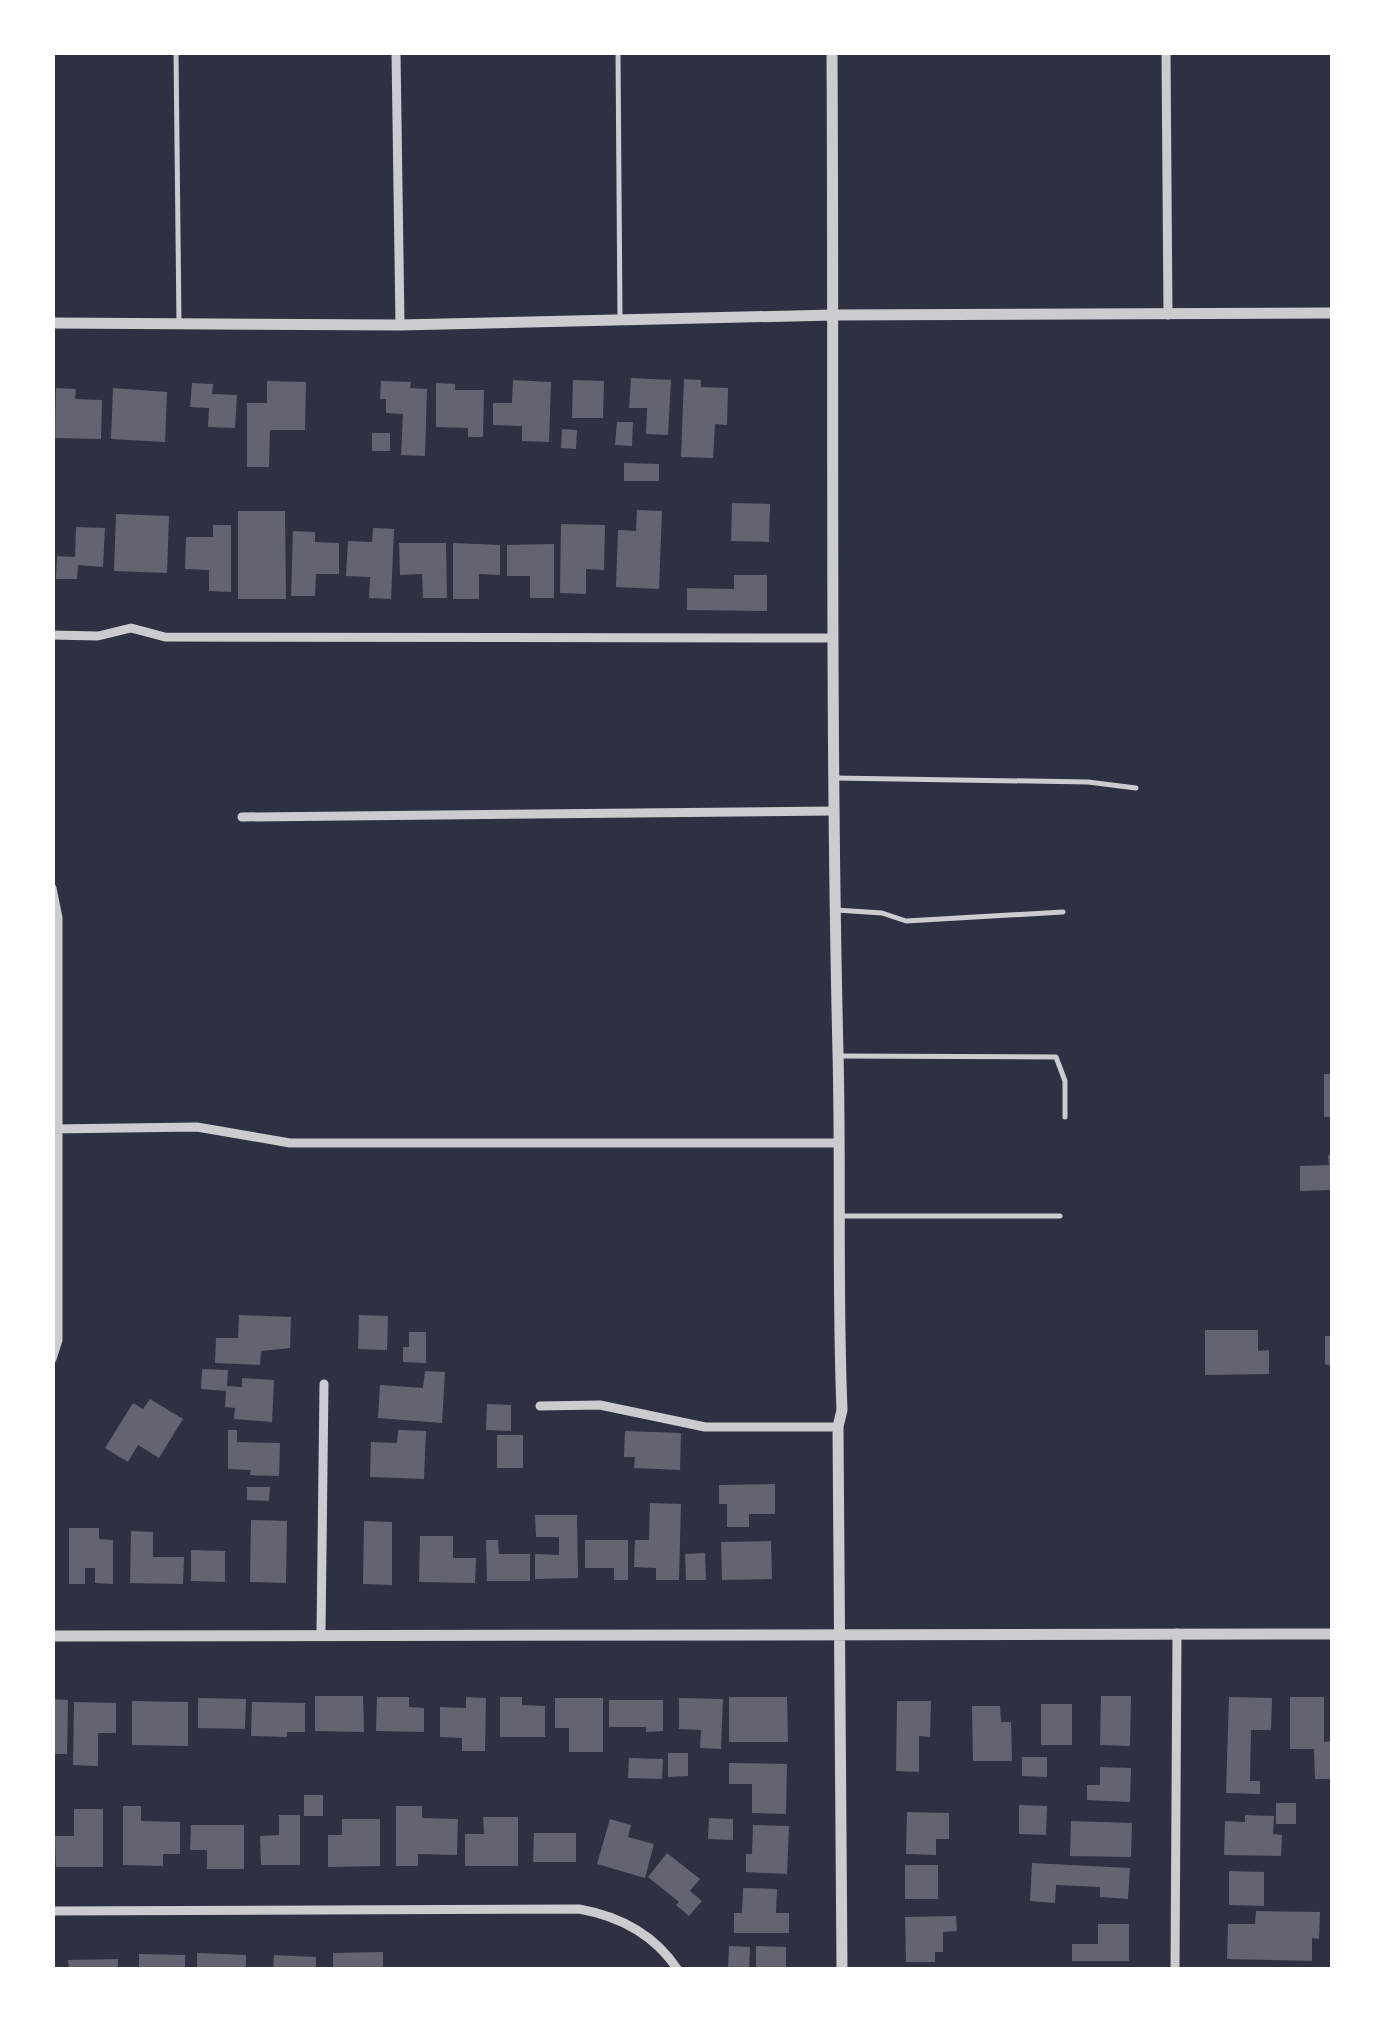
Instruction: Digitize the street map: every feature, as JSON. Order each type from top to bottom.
[{"type":"street","points":[[396,52],[400,324]]},
{"type":"street","points":[[832,52],[832,778],[841,1216],[838,1287],[842,1410],[838,1427],[842,1970]]},
{"type":"street","points":[[1166,52],[1168,314]]},
{"type":"street","points":[[52,324],[1332,313]]},
{"type":"street","points":[[52,635],[98,636],[131,628],[165,638],[832,638]]},
{"type":"street","points":[[242,817],[833,811]]},
{"type":"street","points":[[52,888],[58,918],[58,1340],[52,1359]]},
{"type":"street","points":[[55,1129],[197,1127],[290,1143],[838,1144]]},
{"type":"street","points":[[321,1633],[324,1384]]},
{"type":"street","points":[[540,1406],[600,1405],[706,1427],[838,1427]]},
{"type":"street","points":[[1176,1970],[1177,1633]]},
{"type":"street","points":[[52,1636],[1332,1634]]},
{"type":"street","points":[[52,1912],[579,1908],[631,1926],[660,1948],[678,1970]]},
{"type":"lane","points":[[176,52],[179,324]]},
{"type":"lane","points":[[618,52],[620,322]]},
{"type":"lane","points":[[832,778],[1088,782],[1136,788]]},
{"type":"lane","points":[[833,910],[882,913],[906,921],[1063,912]]},
{"type":"lane","points":[[838,1056],[1056,1057],[1065,1081],[1065,1117]]},
{"type":"lane","points":[[841,1216],[1060,1216]]},
{"type":"building","points":[[631,378],[671,380],[668,435],[646,434],[647,408],[629,408]]},
{"type":"building","points":[[684,379],[701,380],[701,387],[728,388],[727,425],[715,424],[713,458],[681,457]]},
{"type":"building","points":[[513,380],[551,382],[549,442],[522,441],[522,426],[493,425],[493,403],[512,403]]},
{"type":"building","points":[[573,380],[604,381],[603,418],[572,418]]},
{"type":"building","points":[[267,381],[306,382],[305,430],[270,430],[269,467],[247,467],[247,403],[267,403]]},
{"type":"building","points":[[381,381],[411,382],[410,388],[427,389],[425,456],[401,455],[403,414],[386,413],[386,399],[380,399]]},
{"type":"building","points":[[192,383],[213,384],[212,394],[237,395],[235,428],[208,427],[209,408],[190,407]]},
{"type":"building","points":[[436,383],[455,384],[455,390],[484,390],[483,437],[468,437],[468,428],[436,427]]},
{"type":"building","points":[[56,388],[76,389],[75,399],[102,400],[101,439],[55,438]]},
{"type":"building","points":[[113,388],[167,392],[165,442],[111,439]]},
{"type":"building","points":[[617,422],[633,422],[632,446],[615,445]]},
{"type":"building","points":[[562,429],[577,430],[576,449],[561,448]]},
{"type":"building","points":[[372,433],[390,433],[390,451],[372,451]]},
{"type":"building","points":[[624,463],[659,464],[659,481],[624,481]]},
{"type":"building","points":[[732,503],[770,504],[769,542],[731,541]]},
{"type":"building","points":[[637,510],[662,511],[659,589],[616,587],[618,530],[636,531]]},
{"type":"building","points":[[238,511],[285,511],[286,599],[238,599]]},
{"type":"building","points":[[116,514],[169,516],[167,573],[114,571]]},
{"type":"building","points":[[561,524],[605,525],[604,570],[586,569],[586,594],[560,593]]},
{"type":"building","points":[[213,525],[231,525],[231,592],[209,591],[209,570],[185,569],[186,537],[213,537]]},
{"type":"building","points":[[76,527],[105,528],[103,567],[78,565],[77,579],[56,579],[57,556],[75,557]]},
{"type":"building","points":[[373,528],[394,529],[391,599],[369,598],[370,577],[346,576],[348,541],[372,542]]},
{"type":"building","points":[[293,531],[315,532],[315,542],[339,543],[339,574],[316,574],[315,596],[291,596]]},
{"type":"building","points":[[399,543],[446,543],[447,598],[423,598],[422,574],[400,575]]},
{"type":"building","points":[[453,543],[500,545],[500,575],[479,574],[479,599],[453,599]]},
{"type":"building","points":[[554,544],[554,598],[530,598],[530,576],[507,576],[507,545]]},
{"type":"building","points":[[734,575],[767,575],[767,611],[687,610],[687,588],[734,589]]},
{"type":"building","points":[[1324,1074],[1332,1074],[1332,1117],[1324,1117]]},
{"type":"building","points":[[1328,1155],[1332,1155],[1332,1190],[1300,1191],[1300,1166],[1329,1165]]},
{"type":"building","points":[[239,1315],[291,1317],[290,1348],[261,1351],[260,1365],[215,1363],[216,1338],[238,1338]]},
{"type":"building","points":[[359,1315],[388,1316],[387,1350],[358,1349]]},
{"type":"building","points":[[1205,1330],[1258,1330],[1258,1351],[1269,1350],[1269,1374],[1205,1375]]},
{"type":"building","points":[[409,1332],[426,1332],[426,1363],[403,1362]]},
{"type":"building","points":[[1325,1336],[1332,1336],[1332,1366],[1325,1364]]},
{"type":"building","points":[[202,1369],[228,1370],[227,1386],[242,1387],[242,1378],[274,1380],[272,1422],[234,1419],[235,1408],[225,1407],[226,1391],[201,1389]]},
{"type":"building","points":[[425,1371],[445,1372],[442,1423],[378,1418],[380,1385],[423,1388]]},
{"type":"building","points":[[150,1399],[183,1419],[159,1458],[138,1445],[128,1462],[105,1448],[133,1403],[143,1409]]},
{"type":"building","points":[[487,1404],[511,1405],[511,1431],[486,1430]]},
{"type":"building","points":[[228,1430],[237,1430],[237,1442],[280,1443],[279,1476],[228,1469]]},
{"type":"building","points":[[398,1430],[426,1431],[424,1479],[370,1477],[371,1442],[397,1443]]},
{"type":"building","points":[[625,1431],[681,1433],[680,1470],[634,1468],[635,1457],[624,1457]]},
{"type":"building","points":[[497,1435],[523,1435],[523,1468],[497,1468]]},
{"type":"building","points":[[775,1484],[775,1514],[749,1514],[749,1527],[727,1527],[727,1504],[719,1504],[719,1485]]},
{"type":"building","points":[[247,1487],[270,1487],[269,1501],[247,1500]]},
{"type":"building","points":[[650,1503],[681,1504],[679,1580],[656,1580],[656,1568],[634,1567],[635,1540],[649,1540]]},
{"type":"building","points":[[535,1515],[577,1515],[578,1578],[535,1579],[535,1554],[559,1555],[559,1537],[536,1537]]},
{"type":"building","points":[[251,1520],[287,1521],[286,1583],[250,1582]]},
{"type":"building","points":[[364,1521],[392,1522],[392,1585],[363,1584]]},
{"type":"building","points":[[69,1528],[99,1528],[99,1539],[113,1540],[113,1584],[95,1583],[95,1568],[85,1568],[85,1584],[69,1584]]},
{"type":"building","points":[[131,1531],[153,1532],[153,1557],[184,1557],[183,1584],[130,1583]]},
{"type":"building","points":[[420,1536],[453,1536],[453,1558],[476,1558],[475,1583],[419,1582]]},
{"type":"building","points":[[486,1540],[498,1540],[499,1554],[530,1554],[530,1581],[487,1581]]},
{"type":"building","points":[[585,1540],[628,1540],[628,1580],[614,1580],[614,1568],[585,1568]]},
{"type":"building","points":[[771,1541],[772,1579],[722,1580],[721,1542]]},
{"type":"building","points":[[191,1550],[225,1551],[225,1582],[191,1581]]},
{"type":"building","points":[[705,1553],[706,1580],[686,1580],[685,1554]]},
{"type":"building","points":[[315,1696],[363,1696],[364,1732],[315,1731]]},
{"type":"building","points":[[1101,1696],[1131,1696],[1130,1746],[1100,1745]]},
{"type":"building","points":[[377,1697],[409,1697],[409,1707],[424,1708],[424,1732],[376,1731]]},
{"type":"building","points":[[466,1697],[486,1698],[485,1751],[462,1751],[462,1738],[440,1737],[440,1707],[466,1708]]},
{"type":"building","points":[[500,1697],[522,1697],[522,1705],[545,1706],[545,1737],[500,1737]]},
{"type":"building","points":[[729,1697],[787,1697],[788,1742],[729,1742]]},
{"type":"building","points":[[1229,1697],[1272,1698],[1271,1730],[1251,1730],[1250,1781],[1260,1781],[1260,1794],[1226,1793]]},
{"type":"building","points":[[1290,1697],[1324,1697],[1324,1742],[1332,1741],[1332,1779],[1315,1779],[1314,1749],[1290,1749]]},
{"type":"building","points":[[198,1698],[246,1699],[245,1729],[198,1728]]},
{"type":"building","points":[[555,1698],[603,1698],[603,1752],[569,1752],[569,1728],[555,1728]]},
{"type":"building","points":[[679,1698],[723,1699],[721,1749],[700,1748],[701,1730],[679,1729]]},
{"type":"building","points":[[52,1699],[68,1700],[67,1754],[52,1754]]},
{"type":"building","points":[[609,1700],[663,1700],[663,1731],[609,1727]]},
{"type":"building","points":[[132,1701],[188,1702],[188,1746],[132,1745]]},
{"type":"building","points":[[897,1701],[931,1701],[930,1737],[919,1736],[919,1772],[896,1771]]},
{"type":"building","points":[[74,1702],[116,1703],[116,1733],[98,1733],[98,1766],[73,1765]]},
{"type":"building","points":[[252,1702],[305,1703],[305,1732],[287,1732],[287,1737],[251,1736]]},
{"type":"building","points":[[1041,1704],[1072,1704],[1072,1745],[1041,1745]]},
{"type":"building","points":[[972,1706],[1000,1706],[1001,1722],[1011,1722],[1012,1761],[973,1761]]},
{"type":"building","points":[[668,1753],[688,1753],[688,1776],[668,1777]]},
{"type":"building","points":[[1022,1757],[1047,1757],[1047,1777],[1022,1776]]},
{"type":"building","points":[[629,1758],[663,1759],[662,1779],[628,1778]]},
{"type":"building","points":[[729,1763],[787,1764],[786,1814],[752,1813],[752,1784],[729,1784]]},
{"type":"building","points":[[1100,1767],[1131,1768],[1130,1802],[1087,1800],[1087,1785],[1100,1785]]},
{"type":"building","points":[[304,1795],[323,1795],[323,1816],[304,1816]]},
{"type":"building","points":[[1276,1803],[1296,1803],[1296,1824],[1276,1824]]},
{"type":"building","points":[[1019,1805],[1047,1806],[1046,1835],[1019,1834]]},
{"type":"building","points":[[123,1806],[141,1806],[141,1821],[180,1822],[180,1854],[163,1854],[163,1866],[123,1865]]},
{"type":"building","points":[[396,1806],[422,1806],[422,1818],[458,1819],[457,1855],[418,1854],[418,1866],[396,1866]]},
{"type":"building","points":[[74,1809],[103,1809],[103,1867],[56,1867],[55,1836],[74,1836]]},
{"type":"building","points":[[907,1812],[949,1813],[949,1839],[936,1839],[936,1855],[906,1854]]},
{"type":"building","points":[[279,1815],[300,1815],[300,1865],[261,1865],[260,1836],[279,1835]]},
{"type":"building","points":[[1245,1815],[1274,1816],[1273,1834],[1282,1835],[1281,1856],[1224,1855],[1225,1821],[1245,1822]]},
{"type":"building","points":[[483,1817],[518,1817],[518,1866],[465,1866],[465,1834],[484,1834]]},
{"type":"building","points":[[709,1818],[733,1819],[733,1840],[708,1839]]},
{"type":"building","points":[[342,1819],[380,1819],[380,1866],[328,1867],[328,1835],[342,1835]]},
{"type":"building","points":[[610,1819],[631,1825],[628,1837],[654,1844],[645,1878],[597,1864]]},
{"type":"building","points":[[1071,1821],[1132,1823],[1131,1857],[1070,1856]]},
{"type":"building","points":[[191,1825],[244,1825],[244,1869],[207,1869],[207,1850],[190,1850]]},
{"type":"building","points":[[753,1825],[789,1826],[787,1874],[746,1872],[746,1854],[752,1854]]},
{"type":"building","points":[[534,1833],[576,1833],[576,1862],[533,1862]]},
{"type":"building","points":[[667,1853],[700,1879],[690,1891],[702,1901],[689,1916],[676,1905],[679,1902],[648,1877]]},
{"type":"building","points":[[1032,1863],[1130,1868],[1128,1899],[1100,1897],[1100,1887],[1056,1885],[1055,1903],[1030,1901]]},
{"type":"building","points":[[905,1865],[938,1865],[938,1899],[905,1899]]},
{"type":"building","points":[[1229,1871],[1264,1872],[1264,1906],[1229,1905]]},
{"type":"building","points":[[743,1888],[777,1889],[776,1913],[789,1913],[789,1933],[734,1933],[734,1913],[742,1913]]},
{"type":"building","points":[[1256,1911],[1320,1912],[1319,1939],[1312,1938],[1312,1961],[1227,1959],[1228,1924],[1255,1924]]},
{"type":"building","points":[[956,1916],[957,1931],[943,1932],[943,1952],[935,1952],[935,1962],[906,1962],[905,1917]]},
{"type":"building","points":[[1098,1924],[1129,1924],[1129,1961],[1072,1961],[1072,1944],[1098,1944]]},
{"type":"building","points":[[729,1946],[750,1947],[749,1970],[728,1970]]},
{"type":"building","points":[[756,1946],[786,1947],[786,1970],[756,1970]]},
{"type":"building","points":[[383,1952],[383,1970],[333,1970],[333,1953]]},
{"type":"building","points":[[197,1953],[246,1955],[246,1970],[197,1970]]},
{"type":"building","points":[[139,1954],[185,1955],[185,1970],[139,1970]]},
{"type":"building","points":[[274,1955],[316,1957],[316,1970],[273,1970]]},
{"type":"building","points":[[118,1959],[118,1970],[69,1970],[68,1960]]}]
